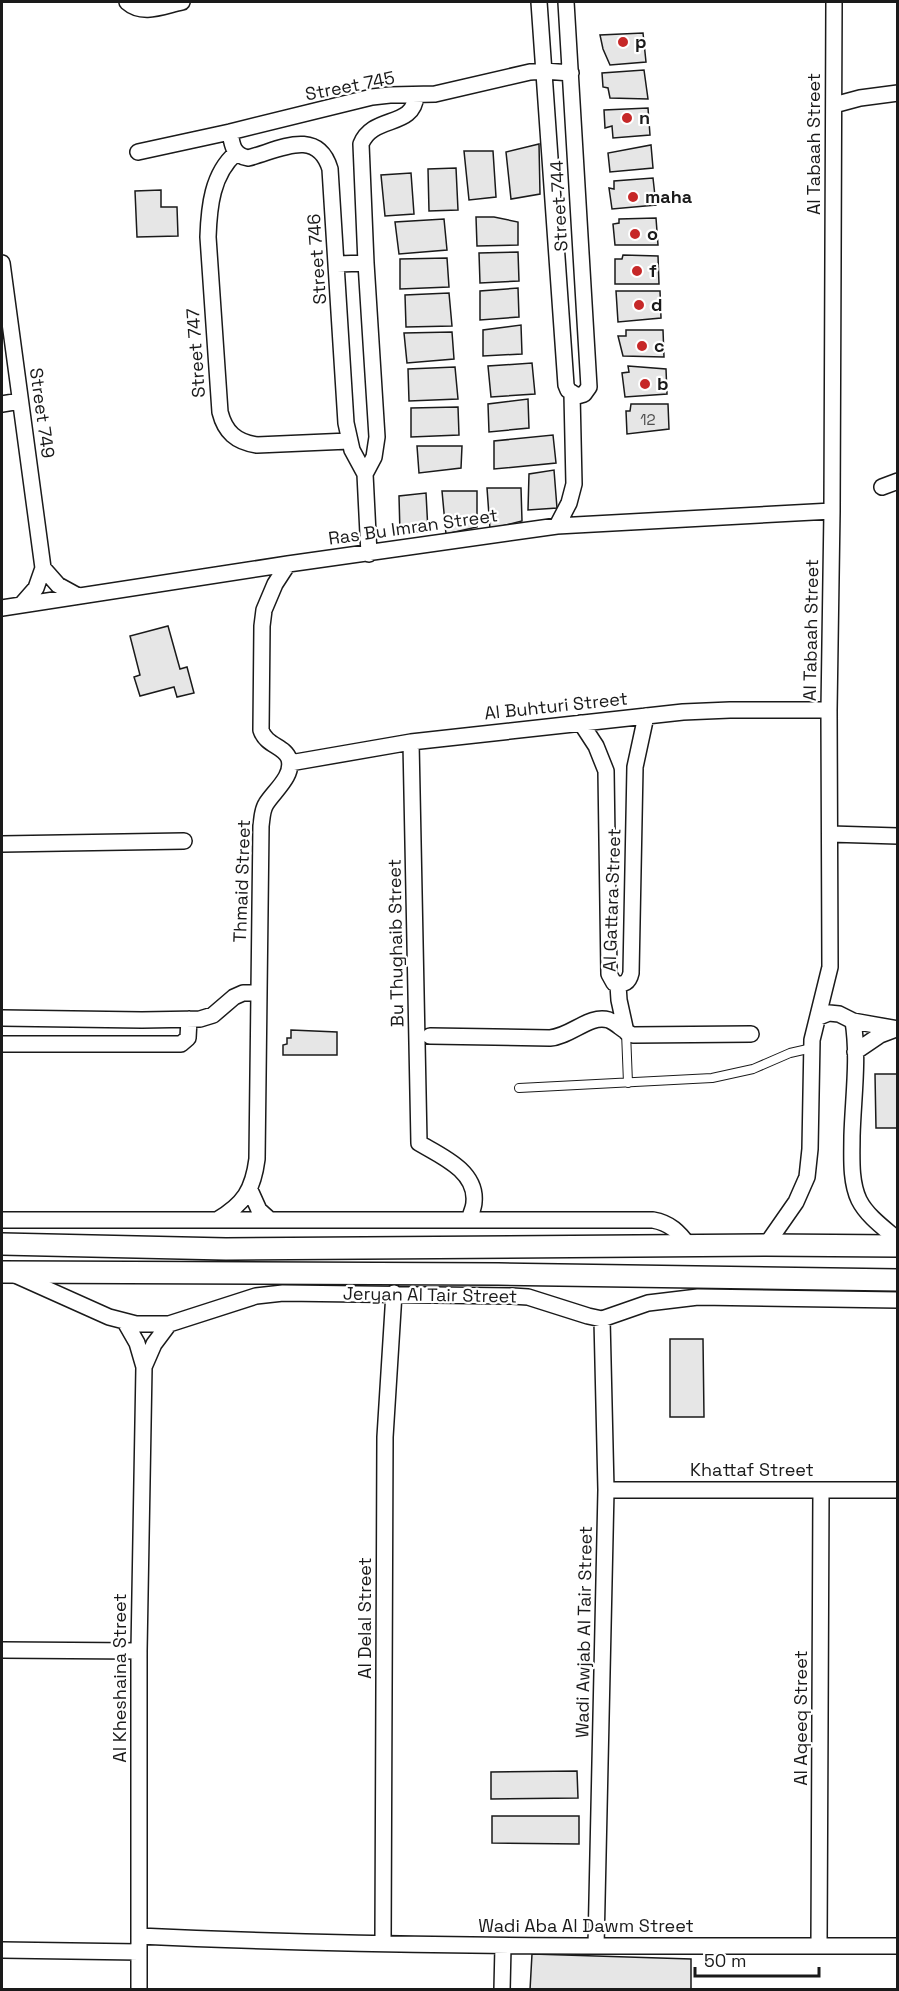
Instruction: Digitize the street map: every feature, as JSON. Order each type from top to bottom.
[{"type":"street","points":[[127,2],[137,9],[148,10],[183,2]]},
{"type":"street","name":"Street 744","points":[[539,2],[566,385],[572,394],[574,484],[569,503],[557,526]]},
{"type":"street","name":"Street 744","points":[[566,2],[589,387],[584,394],[577,396],[572,394]]},
{"type":"street","name":"Al Tabaah Street","points":[[766,1245],[803,1190],[807,1177],[810,1149],[812,1040],[830,967],[829,710],[834,2]]},
{"type":"street","name":"Street 745","points":[[138,152],[372,97],[435,94],[530,72],[571,74]]},
{"type":"street","points":[[834,105],[860,98],[897,93]]},
{"type":"street","name":"Street 746","points":[[364,474],[374,457],[377,437],[361,144],[364,137],[375,126],[404,117],[409,113],[413,108],[416,95]]},
{"type":"street","points":[[230,132],[236,153]]},
{"type":"street","name":"Street 746","points":[[236,153],[248,158],[295,144],[305,144],[322,152],[330,169],[346,423],[350,441],[364,474],[369,554]]},
{"type":"street","name":"Street 747","points":[[236,153],[229,159],[219,176],[208,220],[219,400],[223,422],[228,432],[246,444],[350,441]]},
{"type":"street","name":"Street 749","points":[[2,263],[43,568]]},
{"type":"street","points":[[337,264],[366,263]]},
{"type":"street","points":[[2,404],[20,401]]},
{"type":"street","points":[[882,487],[897,481]]},
{"type":"street","name":"Ras Bu Imran Street","points":[[2,608],[557,526],[832,511]]},
{"type":"street","points":[[288,564],[275,584],[264,610],[260,725],[264,738],[286,753],[290,763]]},
{"type":"street","points":[[22,604],[36,588],[43,568],[58,585],[78,596]]},
{"type":"street","name":"Al Buhturi Street","points":[[290,763],[411,742],[646,716],[718,710],[829,710]]},
{"type":"street","name":"Al Gattara Street","points":[[581,723],[596,746],[606,771],[609,969],[610,978],[618,985],[627,982],[631,973],[635,767],[646,716]]},
{"type":"street","name":"Bu Thughaib Street","points":[[411,742],[419,1143],[460,1169],[471,1183],[474,1202],[469,1220]]},
{"type":"street","name":"Thmaid Street","points":[[250,1190],[257,1159],[262,818],[266,805],[288,774],[290,763]]},
{"type":"street","points":[[830,834],[897,836]]},
{"type":"street","points":[[2,844],[184,842]]},
{"type":"street","points":[[618,985],[626,1032]]},
{"type":"street","points":[[2,1018],[189,1019],[207,1017],[219,1011],[234,996],[243,993],[258,993]]},
{"type":"street","points":[[819,1017],[829,1013],[839,1014],[853,1021],[896,1029]]},
{"type":"street","points":[[28,1044],[29,1018]]},
{"type":"street","points":[[2,1044],[181,1044],[188,1038],[189,1019]]},
{"type":"street","points":[[430,1036],[550,1038],[567,1035],[585,1023],[603,1019],[633,1035],[752,1035]]},
{"type":"street","points":[[142,1020],[142,1045]]},
{"type":"street","points":[[853,1021],[855,1052],[852,1149],[855,1185],[859,1201],[897,1240]]},
{"type":"street","points":[[855,1052],[880,1035],[896,1029]]},
{"type":"street","points":[[217,1220],[236,1207],[250,1190],[259,1210],[270,1220]]},
{"type":"street","points":[[2,1220],[653,1220],[669,1225],[682,1236],[689,1246]]},
{"type":"street","points":[[2,1244],[226,1249],[897,1245]]},
{"type":"street","points":[[826,1280],[827,1245]]},
{"type":"street","name":"Jeryan Al Tair Street","points":[[4,1272],[486,1274],[897,1280]]},
{"type":"street","name":"Jeryan Al Tair Street","points":[[4,1272],[91,1310],[125,1322],[169,1324],[234,1302],[268,1294],[394,1293],[528,1298],[602,1319]]},
{"type":"street","name":"Al Delal Street","points":[[383,1943],[385,1406],[394,1293]]},
{"type":"street","points":[[602,1319],[648,1303],[698,1298],[897,1300]]},
{"type":"street","name":"Wadi Awjab Al Tair Street","points":[[596,1946],[606,1490],[602,1319]]},
{"type":"street","name":"Al Kheshaina Street","points":[[125,1322],[137,1343],[144,1367],[139,1651],[139,1989]]},
{"type":"street","name":"Al Kheshaina Street","points":[[144,1367],[154,1344],[169,1324]]},
{"type":"street","name":"Khattaf Street","points":[[606,1490],[897,1490]]},
{"type":"street","name":"Al Aqeeq Street","points":[[819,1946],[821,1490]]},
{"type":"street","points":[[2,1650],[139,1651]]},
{"type":"street","name":"Wadi Aba Al Dawm Street","points":[[139,1936],[274,1942],[503,1946],[897,1946]]},
{"type":"street","points":[[502,1989],[503,1946]]},
{"type":"street","points":[[2,1950],[139,1952]]},
{"type":"lane","points":[[626,1032],[628,1083]]},
{"type":"lane","points":[[519,1088],[712,1078],[753,1069],[790,1053],[812,1048]]},
{"type":"building","name":"p","points":[[643,33],[646,62],[610,65],[600,35]]},
{"type":"building","points":[[644,70],[648,99],[610,98],[608,88],[603,87],[602,73]]},
{"type":"building","name":"n","points":[[648,108],[650,135],[613,138],[612,126],[605,128],[604,110]]},
{"type":"building","points":[[539,144],[540,194],[511,199],[506,152]]},
{"type":"building","points":[[651,145],[653,168],[610,172],[608,153]]},
{"type":"building","points":[[464,151],[493,151],[496,197],[469,200]]},
{"type":"building","points":[[456,168],[458,210],[429,211],[428,169]]},
{"type":"building","points":[[411,173],[414,214],[385,216],[381,175]]},
{"type":"building","name":"maha","points":[[653,178],[656,205],[612,209],[609,188],[614,189],[614,181]]},
{"type":"building","points":[[161,190],[161,207],[177,207],[178,236],[137,237],[135,191]]},
{"type":"building","points":[[476,217],[494,217],[518,222],[518,245],[477,246]]},
{"type":"building","name":"o","points":[[656,218],[658,245],[615,245],[613,224],[619,223],[619,219]]},
{"type":"building","points":[[444,219],[447,250],[399,254],[395,222]]},
{"type":"building","points":[[518,252],[519,281],[480,283],[479,253]]},
{"type":"building","name":"f","points":[[623,255],[658,256],[659,284],[615,284],[615,259],[622,259]]},
{"type":"building","points":[[447,258],[449,287],[400,289],[400,259]]},
{"type":"building","points":[[518,288],[519,317],[480,320],[480,291]]},
{"type":"building","name":"d","points":[[616,291],[660,291],[661,318],[618,322]]},
{"type":"building","points":[[449,293],[452,326],[406,327],[405,295]]},
{"type":"building","points":[[521,325],[522,354],[483,356],[483,330]]},
{"type":"building","name":"c","points":[[626,330],[663,330],[664,357],[623,356],[618,336],[626,336]]},
{"type":"building","points":[[452,332],[454,359],[407,363],[404,333]]},
{"type":"building","points":[[532,363],[535,394],[491,397],[488,366]]},
{"type":"building","name":"b","points":[[628,366],[666,369],[667,394],[625,397],[622,373],[629,372]]},
{"type":"building","points":[[455,367],[458,399],[409,401],[408,369]]},
{"type":"building","points":[[528,399],[529,428],[489,432],[488,404]]},
{"type":"building","points":[[631,404],[668,404],[669,429],[627,434],[626,411],[630,411]]},
{"type":"building","points":[[458,407],[459,435],[411,437],[411,408]]},
{"type":"building","points":[[553,435],[556,463],[494,469],[494,441]]},
{"type":"building","points":[[417,446],[462,446],[461,468],[419,473]]},
{"type":"building","points":[[554,470],[557,508],[528,510],[529,474]]},
{"type":"building","points":[[487,488],[521,488],[522,521],[490,529]]},
{"type":"building","points":[[442,491],[477,491],[477,527],[446,534]]},
{"type":"building","points":[[426,493],[428,531],[400,533],[399,496]]},
{"type":"building","points":[[168,626],[180,669],[187,667],[194,693],[177,697],[174,687],[140,696],[134,677],[140,675],[130,636]]},
{"type":"building","points":[[291,1030],[337,1032],[337,1055],[283,1055],[283,1045],[287,1044],[287,1038],[291,1038]]},
{"type":"building","points":[[875,1074],[898,1074],[898,1128],[876,1128]]},
{"type":"building","points":[[670,1339],[703,1339],[704,1417],[670,1417]]},
{"type":"building","points":[[577,1771],[578,1798],[491,1799],[491,1772]]},
{"type":"building","points":[[492,1816],[579,1816],[579,1844],[492,1843]]},
{"type":"building","points":[[532,1954],[691,1959],[691,1990],[530,1990]]},
{"type":"place","name":"p","points":[[623,42]]},
{"type":"place","name":"n","points":[[627,118]]},
{"type":"place","name":"maha","points":[[633,197]]},
{"type":"place","name":"o","points":[[635,234]]},
{"type":"place","name":"f","points":[[637,271]]},
{"type":"place","name":"d","points":[[639,305]]},
{"type":"place","name":"c","points":[[642,346]]},
{"type":"place","name":"b","points":[[645,384]]}]
